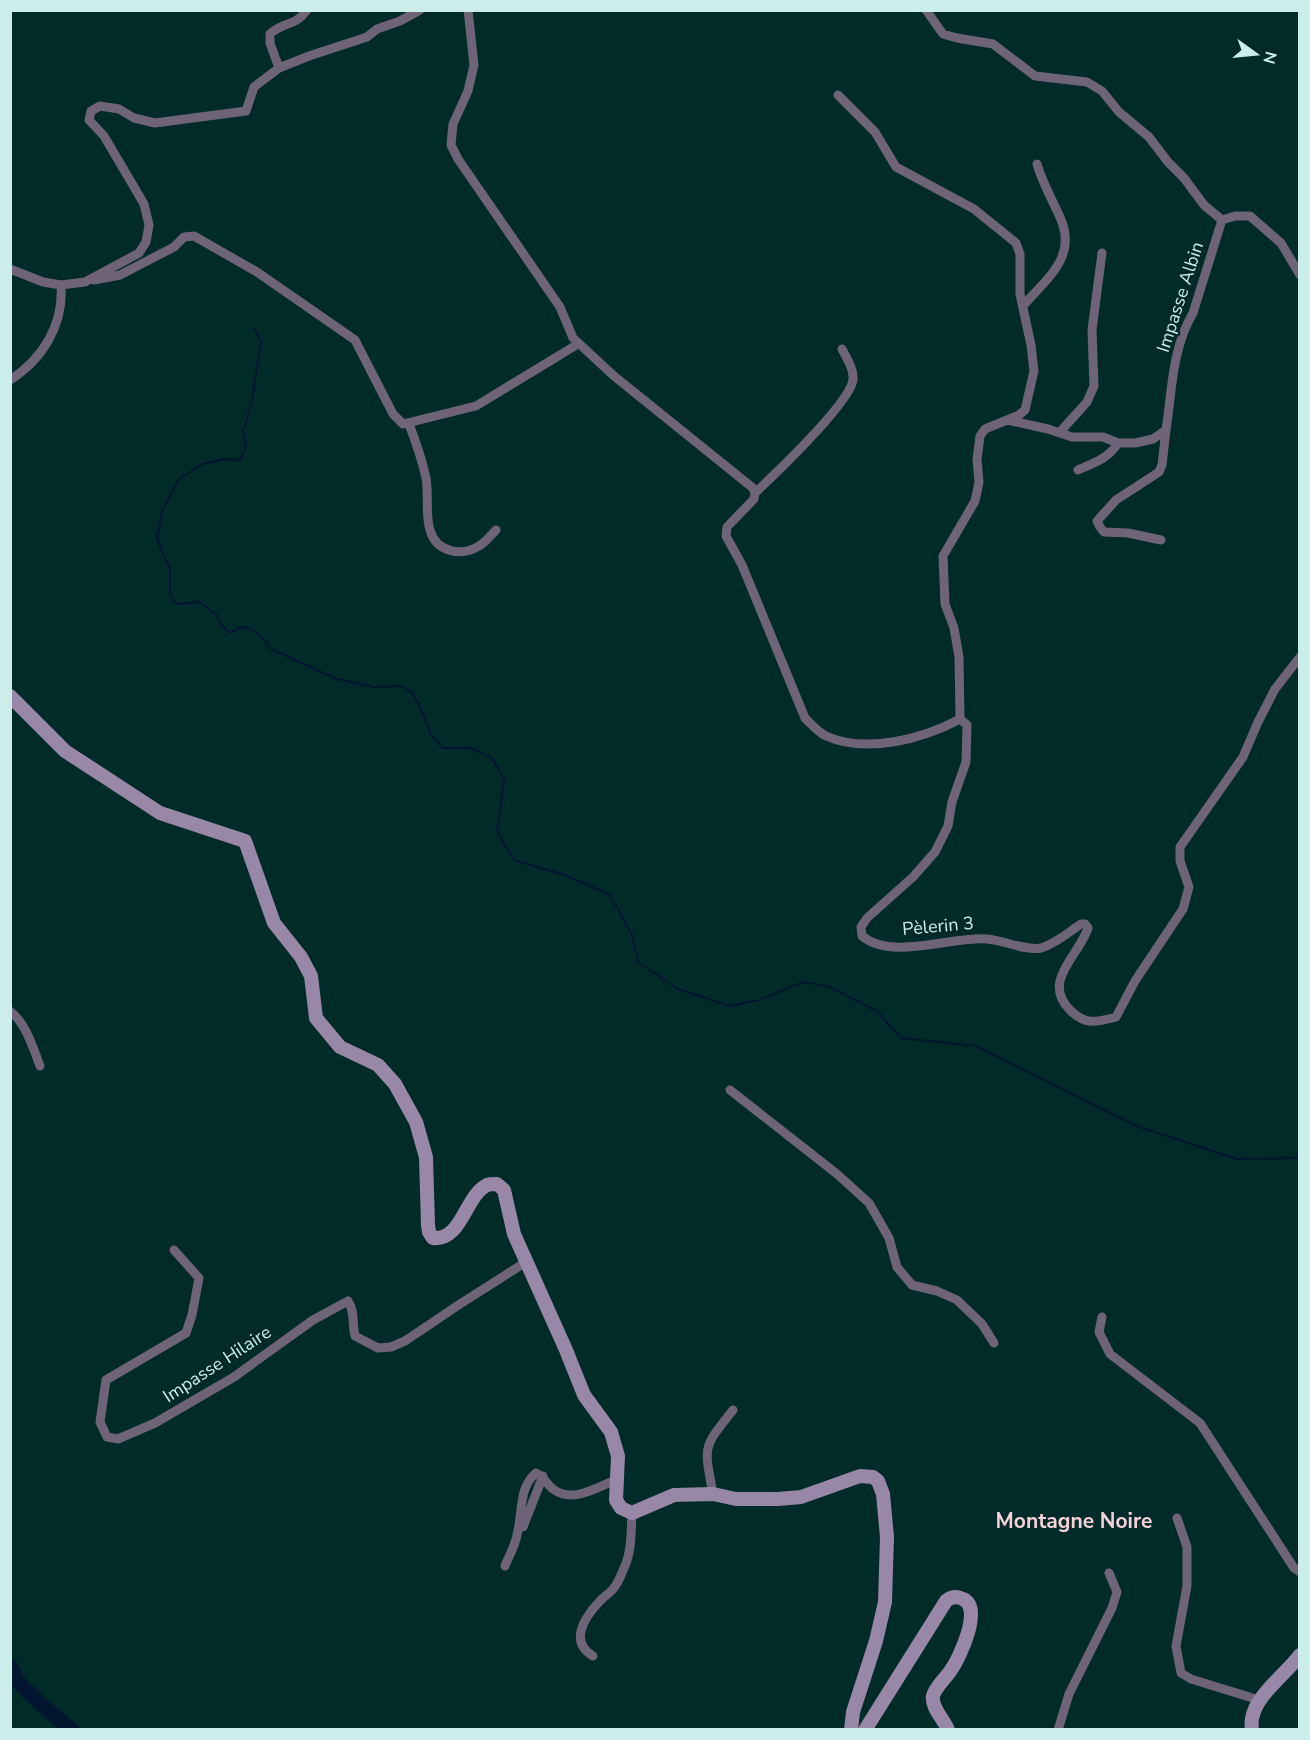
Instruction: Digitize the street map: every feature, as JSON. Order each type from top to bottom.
[{"type":"street","points":[[279,68],[270,43],[270,34],[277,27],[300,21],[307,10]]},
{"type":"street","points":[[85,282],[139,253],[146,242],[149,225],[144,204],[104,136],[89,120],[91,111],[100,106],[119,109],[134,118],[155,123],[246,111],[254,87],[279,68],[368,37],[376,28],[400,21],[420,10]]},
{"type":"street","points":[[468,10],[474,65],[468,91],[453,124],[451,145],[458,159],[560,308],[578,344],[614,376],[753,488],[755,493]]},
{"type":"street","points":[[926,10],[943,34],[957,39],[993,44],[1035,76],[1094,84],[1119,112],[1149,137],[1204,205],[1222,220],[1235,216],[1250,216],[1281,243],[1299,275]]},
{"type":"street","points":[[838,95],[875,132],[896,167],[974,209],[1016,243],[1020,254],[1020,294],[1034,371],[1025,410],[1019,415],[993,424],[980,436],[977,460],[979,482],[975,501],[943,556],[945,604],[954,628],[958,657],[960,719],[938,731],[884,744],[850,742],[824,735],[805,718],[742,565],[726,536],[727,527],[753,499],[755,493],[790,461],[845,397],[853,378],[852,369],[842,349]]},
{"type":"street","points":[[1023,306],[1055,270],[1065,252],[1066,243],[1064,226],[1042,183],[1036,164]]},
{"type":"street","name":"Impasse Albin","points":[[1161,540],[1128,533],[1104,532],[1097,521],[1116,500],[1159,472],[1162,465],[1180,344],[1186,325],[1193,313],[1222,220]]},
{"type":"street","points":[[10,269],[34,279],[61,285],[85,282],[120,275],[174,247],[184,237],[194,236],[257,272],[355,340],[393,414],[403,424],[476,406],[578,344]]},
{"type":"street","points":[[1059,434],[1087,402],[1094,386],[1092,330],[1102,253]]},
{"type":"street","points":[[10,380],[38,357],[53,333],[62,297],[61,285]]},
{"type":"street","points":[[1007,420],[1072,437],[1102,437],[1118,443],[1135,443],[1153,439],[1166,430]]},
{"type":"street","points":[[409,424],[426,478],[430,531],[435,540],[443,549],[464,551],[481,545],[496,530]]},
{"type":"street","points":[[1078,470],[1102,460],[1113,452],[1118,443]]},
{"type":"street","name":"Pèlerin 3","points":[[960,719],[967,725],[966,762],[952,802],[948,826],[935,852],[913,877],[867,918],[861,927],[862,936],[871,943],[902,947],[989,939],[1013,945],[1041,948],[1081,924],[1085,924],[1088,928],[1085,937],[1061,975],[1059,989],[1062,1003],[1077,1017],[1092,1023],[1116,1017],[1135,981],[1183,909],[1190,887],[1180,861],[1180,847],[1243,757],[1275,689],[1299,657]]},
{"type":"street","points":[[10,696],[65,751],[160,813],[245,841],[274,923],[301,957],[311,976],[316,1018],[340,1047],[378,1065],[395,1084],[416,1122],[426,1157],[429,1232],[433,1238],[440,1239],[450,1234],[486,1185],[497,1184],[504,1190],[514,1234],[584,1395],[611,1432],[618,1456],[616,1500],[621,1508],[632,1512],[674,1495],[713,1494],[736,1500],[801,1497],[860,1476],[873,1477],[878,1481],[883,1494],[887,1537],[885,1602],[876,1641],[853,1712],[851,1730]]},
{"type":"street","points":[[10,1011],[15,1015],[30,1041],[40,1066]]},
{"type":"street","points":[[730,1090],[837,1174],[869,1203],[890,1238],[897,1267],[912,1285],[957,1300],[982,1324],[994,1343]]},
{"type":"street","name":"Impasse Hilaire","points":[[174,1250],[199,1278],[186,1333],[106,1380],[100,1422],[107,1437],[118,1439],[155,1423],[234,1377],[313,1320],[348,1301],[353,1308],[352,1323],[356,1336],[378,1348],[391,1347],[405,1341],[526,1262]]},
{"type":"street","points":[[1102,1317],[1099,1332],[1110,1354],[1200,1423],[1294,1568],[1299,1572]]},
{"type":"street","points":[[713,1494],[706,1455],[707,1447],[711,1437],[733,1410]]},
{"type":"street","points":[[505,1566],[517,1538],[523,1490],[528,1480],[536,1473],[543,1476],[553,1489],[568,1496],[585,1494],[616,1480]]},
{"type":"street","points":[[522,1530],[543,1476]]},
{"type":"street","points":[[593,1656],[584,1651],[580,1644],[580,1634],[586,1619],[598,1602],[613,1590],[626,1566],[631,1540],[632,1512]]},
{"type":"street","points":[[1177,1518],[1187,1547],[1187,1586],[1176,1646],[1180,1673],[1191,1679],[1259,1700]]},
{"type":"street","points":[[1058,1730],[1073,1686],[1112,1608],[1117,1592],[1109,1573]]},
{"type":"street","points":[[865,1730],[946,1601],[954,1597],[967,1601],[971,1610],[968,1633],[961,1653],[933,1696],[934,1705],[948,1730]]},
{"type":"street","points":[[1252,1730],[1251,1720],[1259,1700],[1299,1655]]},
{"type":"waterway","points":[[254,328],[261,341],[251,406],[243,431],[246,446],[240,460],[225,459],[203,464],[179,479],[162,510],[157,539],[170,569],[170,596],[177,604],[199,602],[216,614],[222,626],[230,633],[241,627],[249,628],[260,635],[271,649],[337,679],[374,687],[402,686],[412,693],[419,704],[431,735],[443,748],[470,748],[492,758],[504,780],[497,832],[514,860],[565,875],[610,895],[632,935],[638,962],[678,989],[730,1006],[759,1000],[803,982],[830,987],[877,1011],[901,1038],[976,1046],[1139,1127],[1237,1159],[1300,1158]]},
{"type":"waterway","points":[[10,1665],[18,1682],[72,1730]]},
{"type":"district","name":"Montagne Noire","points":[[1074,1521]]}]
